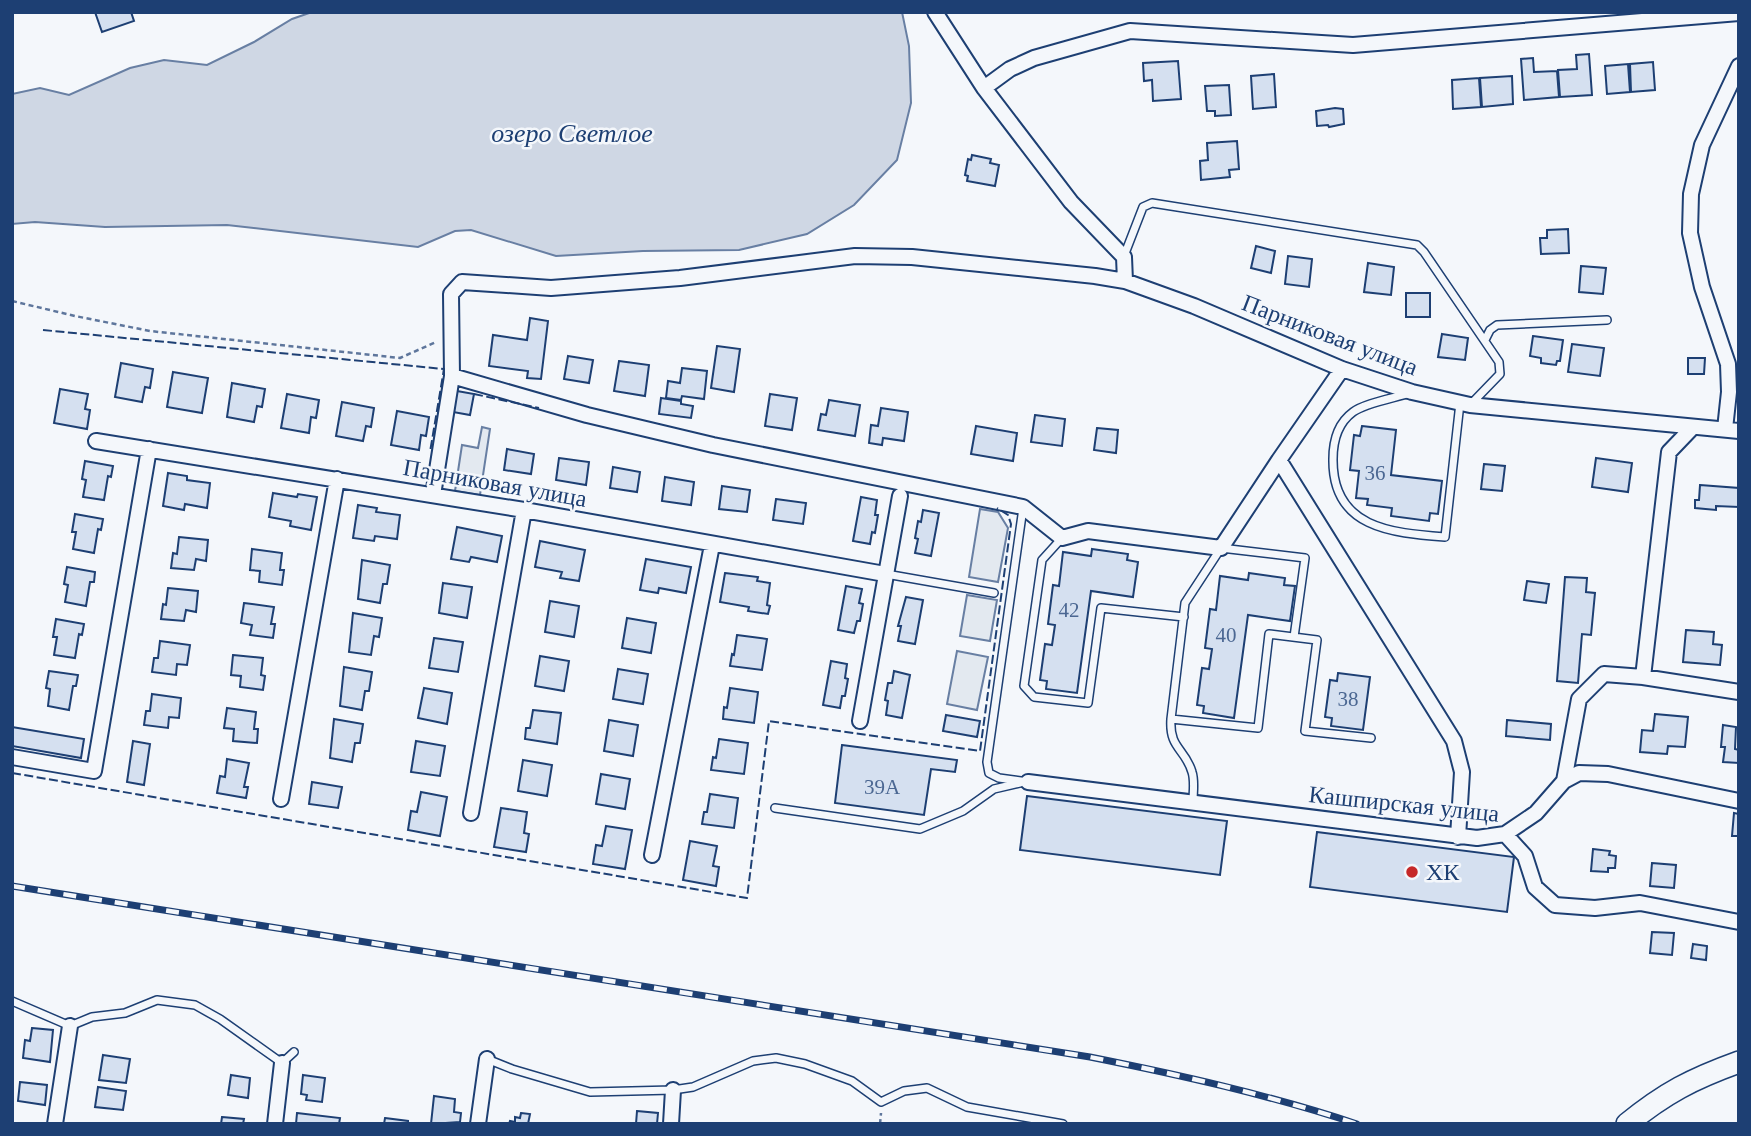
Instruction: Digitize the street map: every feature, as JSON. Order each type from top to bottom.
[{"type":"main road","points":[[1628,1123],[1667,1093],[1701,1076],[1739,1062]]},
{"type":"street","points":[[935,12],[984,89],[1071,202],[1124,257],[1125,281]]},
{"type":"street","points":[[984,89],[1010,69],[1034,58],[1130,31],[1353,45],[1739,13]]},
{"type":"street","points":[[1732,430],[1728,364],[1702,287],[1690,233],[1691,194],[1702,145],[1739,66]]},
{"type":"street","name":"Парниковая улица","points":[[452,335],[451,294],[462,282],[551,288],[680,278],[855,256],[912,257],[1125,281],[1194,306],[1342,369],[1412,392],[1465,404],[1732,430]]},
{"type":"street","points":[[433,495],[452,376],[452,335]]},
{"type":"street","points":[[452,376],[587,415],[688,439],[1023,507],[1062,538],[1088,531],[1221,548],[1342,369]]},
{"type":"street","points":[[1643,677],[1669,452],[1692,428]]},
{"type":"street","name":"Парниковая улица","points":[[96,441],[524,510],[885,574]]},
{"type":"street","points":[[12,757],[94,771],[149,449]]},
{"type":"street","points":[[1279,460],[1454,741],[1462,772],[1458,837]]},
{"type":"street","points":[[281,799],[337,479]]},
{"type":"street","points":[[860,722],[900,496]]},
{"type":"street","points":[[471,813],[524,510]]},
{"type":"street","points":[[652,855],[712,545]]},
{"type":"street","points":[[1564,781],[1579,699],[1604,674],[1643,677],[1739,692]]},
{"type":"street","points":[[1505,834],[1536,813],[1564,781],[1578,774],[1608,774],[1739,801]]},
{"type":"street","name":"Кашпирская улица","points":[[1028,782],[1458,837],[1477,838],[1505,834],[1525,856],[1535,887],[1555,905],[1595,908],[1640,903],[1739,922]]},
{"type":"street","points":[[55,1124],[70,1026]]},
{"type":"street","points":[[478,1124],[487,1059]]},
{"type":"street","points":[[275,1124],[282,1063]]},
{"type":"street","points":[[671,1124],[673,1090]]},
{"type":"lane","points":[[1124,257],[1143,206],[1152,203],[1417,245],[1499,362],[1500,374],[1465,404],[1445,537],[1407,534],[1376,527],[1353,515],[1337,491],[1333,470],[1333,446],[1339,427],[1354,411],[1412,392]]},
{"type":"lane","points":[[1485,340],[1490,330],[1497,325],[1607,320]]},
{"type":"lane","points":[[1023,507],[987,762],[989,773],[999,778],[1028,782]]},
{"type":"lane","points":[[1062,538],[1042,560],[1024,686],[1034,697],[1088,703],[1101,608],[1184,617]]},
{"type":"lane","points":[[1193,801],[1193,774],[1187,759],[1173,741],[1170,733],[1171,719],[1185,603],[1221,548],[1306,558],[1294,637]]},
{"type":"lane","points":[[885,574],[994,593]]},
{"type":"lane","points":[[1171,719],[1258,728],[1269,634],[1317,640],[1305,731],[1371,738]]},
{"type":"lane","points":[[775,808],[920,829],[963,811],[994,789],[1028,782]]},
{"type":"lane","points":[[12,1001],[70,1026],[92,1017],[125,1013],[157,1000],[195,1005],[220,1019],[282,1063],[293,1052]]},
{"type":"lane","points":[[487,1059],[590,1092],[673,1090],[709,1082],[753,1061],[776,1058],[842,1077],[881,1102],[904,1091],[927,1088],[967,1107],[1063,1124]]},
{"type":"path","points":[[12,301],[150,331],[400,358],[452,335]]},
{"type":"shaded area","points":[[482,427],[490,429],[480,495],[455,491],[462,445],[478,448]]},
{"type":"shaded area","points":[[980,509],[998,512],[1008,528],[998,582],[969,577]]},
{"type":"shaded area","points":[[967,595],[997,600],[990,641],[960,636]]},
{"type":"shaded area","points":[[957,651],[988,657],[977,710],[947,704]]},
{"type":"water","name":"озеро Светлое","points":[[312,12],[902,12],[909,46],[911,103],[897,160],[854,205],[807,234],[739,250],[643,251],[556,256],[471,230],[455,231],[418,247],[227,225],[105,227],[35,222],[12,224],[12,94],[40,88],[69,95],[130,68],[164,60],[207,65],[254,42],[292,19]]},
{"type":"building","points":[[95,12],[131,12],[134,21],[102,32]]},
{"type":"building","points":[[1589,54],[1592,95],[1560,97],[1558,70],[1577,69],[1576,55]]},
{"type":"building","points":[[1533,58],[1534,72],[1557,71],[1559,97],[1524,100],[1521,59]]},
{"type":"building","points":[[1178,61],[1181,99],[1153,101],[1152,80],[1144,81],[1143,63]]},
{"type":"building","points":[[1653,62],[1655,90],[1631,92],[1630,64]]},
{"type":"building","points":[[1628,64],[1630,92],[1607,94],[1605,66]]},
{"type":"building","points":[[1274,74],[1276,107],[1253,109],[1251,76]]},
{"type":"building","points":[[1512,76],[1513,104],[1482,107],[1480,78]]},
{"type":"building","points":[[1479,78],[1481,107],[1453,109],[1452,80]]},
{"type":"building","points":[[1229,85],[1231,115],[1215,116],[1215,111],[1207,111],[1205,86]]},
{"type":"building","points":[[1343,109],[1344,124],[1317,126],[1316,111]]},
{"type":"building","points":[[1237,141],[1239,169],[1229,170],[1230,177],[1201,180],[1200,161],[1208,160],[1207,143]]},
{"type":"building","points":[[972,155],[991,159],[990,163],[999,165],[995,186],[967,181],[968,176],[965,175],[968,159],[971,160]]},
{"type":"building","points":[[1568,229],[1569,253],[1541,254],[1540,238],[1547,238],[1547,230]]},
{"type":"building","points":[[1256,246],[1275,251],[1271,273],[1251,268]]},
{"type":"building","points":[[1288,256],[1312,259],[1309,287],[1285,284]]},
{"type":"building","points":[[1368,263],[1394,267],[1391,295],[1364,292]]},
{"type":"building","points":[[1581,266],[1606,268],[1603,294],[1579,292]]},
{"type":"building","points":[[1406,293],[1430,293],[1430,317],[1406,317]]},
{"type":"building","points":[[530,318],[548,321],[541,379],[527,378],[528,371],[489,366],[493,335],[527,340]]},
{"type":"building","points":[[1442,334],[1468,338],[1465,360],[1438,357]]},
{"type":"building","points":[[1533,336],[1563,340],[1560,361],[1557,361],[1556,365],[1541,363],[1541,358],[1530,356]]},
{"type":"building","points":[[1572,344],[1604,348],[1600,376],[1568,372]]},
{"type":"building","points":[[717,346],[740,349],[734,392],[711,388]]},
{"type":"building","points":[[568,356],[593,360],[589,383],[564,379]]},
{"type":"building","points":[[1688,358],[1705,358],[1704,374],[1688,374]]},
{"type":"building","points":[[619,361],[649,365],[645,396],[614,391]]},
{"type":"building","points":[[121,363],[153,369],[150,388],[145,387],[142,402],[115,397]]},
{"type":"building","points":[[682,368],[707,371],[704,399],[682,396],[681,400],[666,398],[668,381],[680,383]]},
{"type":"building","points":[[173,372],[208,378],[202,413],[167,407]]},
{"type":"building","points":[[232,383],[265,389],[262,407],[257,406],[254,422],[227,417]]},
{"type":"building","points":[[60,389],[88,394],[85,409],[90,410],[87,429],[54,423]]},
{"type":"building","points":[[457,391],[474,394],[470,415],[453,412]]},
{"type":"building","points":[[287,394],[319,400],[316,418],[311,417],[309,433],[281,428]]},
{"type":"building","points":[[770,394],[797,398],[792,430],[765,426]]},
{"type":"building","points":[[661,398],[693,406],[691,418],[659,414]]},
{"type":"building","points":[[829,400],[860,405],[855,436],[818,430],[821,414],[826,415]]},
{"type":"building","points":[[342,402],[374,408],[371,427],[366,426],[363,441],[336,436]]},
{"type":"building","points":[[881,408],[908,412],[904,441],[883,438],[882,445],[869,443],[871,425],[878,426]]},
{"type":"building","points":[[397,411],[429,417],[426,436],[421,435],[419,450],[391,445]]},
{"type":"building","points":[[1035,415],[1065,419],[1062,446],[1031,442]]},
{"type":"building","points":[[976,426],[1017,433],[1013,461],[971,454]]},
{"type":"building","points":[[1362,426],[1396,430],[1391,475],[1442,481],[1438,514],[1430,513],[1429,521],[1391,516],[1392,508],[1367,505],[1368,499],[1356,498],[1359,471],[1350,470],[1354,435],[1360,436]]},
{"type":"building","points":[[1097,428],[1118,430],[1116,453],[1094,450]]},
{"type":"building","points":[[507,449],[534,454],[531,474],[504,470]]},
{"type":"building","points":[[559,458],[589,462],[586,485],[556,480]]},
{"type":"building","points":[[1596,458],[1632,463],[1628,492],[1592,487]]},
{"type":"building","points":[[85,461],[113,466],[111,477],[108,476],[104,500],[83,497]]},
{"type":"building","points":[[1484,464],[1505,466],[1502,491],[1481,489]]},
{"type":"building","points":[[613,467],[640,472],[637,492],[610,488]]},
{"type":"building","points":[[168,473],[187,476],[187,480],[210,483],[207,508],[185,504],[184,510],[163,506]]},
{"type":"building","points":[[665,477],[694,482],[691,505],[662,501]]},
{"type":"building","points":[[1700,485],[1739,488],[1739,507],[1716,506],[1716,510],[1695,508],[1695,500],[1699,500]]},
{"type":"building","points":[[722,486],[750,490],[747,512],[719,509]]},
{"type":"building","points":[[273,493],[317,497],[311,530],[290,526],[291,521],[269,517]]},
{"type":"building","points":[[861,497],[877,500],[875,515],[878,515],[870,544],[853,541]]},
{"type":"building","points":[[776,499],[806,503],[803,524],[773,520]]},
{"type":"building","points":[[358,505],[377,508],[376,512],[400,515],[397,539],[375,536],[374,541],[353,538]]},
{"type":"building","points":[[923,510],[939,513],[931,556],[915,553],[918,521],[921,522]]},
{"type":"building","points":[[75,514],[103,519],[101,530],[98,529],[94,553],[73,549]]},
{"type":"building","points":[[457,527],[502,536],[497,562],[471,557],[469,562],[451,559]]},
{"type":"building","points":[[179,537],[208,540],[206,561],[196,559],[194,570],[171,568],[173,553],[177,554]]},
{"type":"building","points":[[540,541],[585,550],[579,581],[560,578],[562,572],[535,567]]},
{"type":"building","points":[[252,549],[282,553],[282,585],[259,582],[260,571],[250,570]]},
{"type":"building","points":[[1092,549],[1128,554],[1127,560],[1138,562],[1133,597],[1091,591],[1077,693],[1046,689],[1047,681],[1040,680],[1045,644],[1052,645],[1055,625],[1048,624],[1053,585],[1059,586],[1063,552],[1091,556]]},
{"type":"building","points":[[646,559],[691,567],[686,593],[659,588],[658,593],[640,590]]},
{"type":"building","points":[[362,560],[390,565],[380,603],[358,599]]},
{"type":"building","points":[[67,567],[95,572],[94,582],[90,582],[86,606],[65,602]]},
{"type":"building","points":[[725,573],[758,577],[757,581],[770,583],[768,614],[748,611],[749,607],[720,602]]},
{"type":"building","points":[[1249,573],[1285,578],[1284,585],[1295,586],[1290,621],[1248,615],[1234,718],[1203,713],[1204,706],[1197,705],[1202,668],[1209,669],[1212,649],[1205,648],[1210,609],[1216,610],[1220,576],[1248,580]]},
{"type":"building","points":[[1565,577],[1587,578],[1586,592],[1595,593],[1591,635],[1582,634],[1578,683],[1557,681]]},
{"type":"building","points":[[1527,581],[1549,584],[1546,603],[1524,600]]},
{"type":"building","points":[[443,583],[472,587],[467,618],[439,613]]},
{"type":"building","points":[[846,586],[862,589],[859,603],[863,604],[860,621],[857,621],[854,633],[838,630]]},
{"type":"building","points":[[168,588],[198,591],[196,612],[186,610],[184,621],[161,619]]},
{"type":"building","points":[[906,597],[923,600],[915,644],[898,641],[901,626],[898,626]]},
{"type":"building","points":[[550,601],[579,606],[574,637],[545,632]]},
{"type":"building","points":[[244,603],[274,607],[271,624],[275,624],[273,638],[250,635],[252,625],[241,623]]},
{"type":"building","points":[[353,613],[382,618],[379,637],[374,636],[371,655],[349,652]]},
{"type":"building","points":[[627,618],[656,623],[651,653],[622,648]]},
{"type":"building","points":[[56,619],[84,624],[82,635],[79,634],[75,658],[54,655]]},
{"type":"building","points":[[1686,630],[1714,632],[1713,644],[1722,645],[1720,665],[1683,662]]},
{"type":"building","points":[[737,635],[767,639],[762,670],[730,666]]},
{"type":"building","points":[[434,638],[463,642],[458,672],[429,668]]},
{"type":"building","points":[[160,641],[190,645],[187,665],[177,664],[176,675],[152,672],[154,658],[158,658]]},
{"type":"building","points":[[233,655],[263,658],[263,690],[240,687],[241,676],[231,675]]},
{"type":"building","points":[[540,656],[569,661],[564,691],[535,686]]},
{"type":"building","points":[[831,661],[847,664],[845,678],[848,679],[840,708],[823,705]]},
{"type":"building","points":[[344,667],[372,672],[362,710],[340,706]]},
{"type":"building","points":[[618,669],[648,674],[643,704],[613,699]]},
{"type":"building","points":[[49,671],[78,675],[76,686],[73,686],[69,710],[48,706],[50,689],[46,688]]},
{"type":"building","points":[[894,671],[910,675],[902,718],[886,715],[888,683],[892,683]]},
{"type":"building","points":[[1338,673],[1370,677],[1363,730],[1331,726],[1332,718],[1325,717],[1330,680],[1337,681]]},
{"type":"building","points":[[424,688],[452,693],[447,724],[418,718]]},
{"type":"building","points":[[730,688],[758,692],[754,723],[723,719]]},
{"type":"building","points":[[152,694],[181,698],[179,718],[169,717],[168,728],[144,725],[146,711],[150,711]]},
{"type":"building","points":[[227,708],[256,712],[254,729],[258,729],[257,743],[233,741],[234,729],[224,728]]},
{"type":"building","points":[[533,710],[561,713],[557,744],[525,739]]},
{"type":"building","points":[[1655,714],[1688,717],[1685,747],[1668,746],[1667,754],[1640,752],[1642,730],[1653,731]]},
{"type":"building","points":[[946,715],[980,721],[977,737],[943,731]]},
{"type":"building","points":[[334,719],[363,724],[360,743],[355,743],[352,762],[330,758]]},
{"type":"building","points":[[609,720],[638,725],[633,756],[604,751]]},
{"type":"building","points":[[1507,720],[1551,724],[1550,740],[1506,736]]},
{"type":"building","points":[[1723,725],[1736,727],[1735,749],[1739,750],[1739,763],[1723,762]]},
{"type":"building","points":[[12,727],[84,739],[81,758],[12,746]]},
{"type":"building","points":[[719,739],[748,743],[744,774],[711,770]]},
{"type":"building","points":[[133,741],[150,744],[144,785],[127,782]]},
{"type":"building","points":[[416,741],[445,746],[440,776],[411,772]]},
{"type":"building","points":[[842,745],[957,760],[955,772],[931,769],[924,815],[835,803]]},
{"type":"building","points":[[227,759],[249,763],[244,787],[248,787],[246,798],[217,793],[220,776],[225,777]]},
{"type":"building","points":[[523,760],[552,765],[547,796],[518,791]]},
{"type":"building","points":[[601,774],[630,779],[625,809],[596,804]]},
{"type":"building","points":[[312,782],[342,787],[338,808],[309,804]]},
{"type":"building","points":[[421,792],[447,797],[440,836],[408,830],[411,811],[417,812]]},
{"type":"building","points":[[710,794],[738,798],[734,828],[702,824]]},
{"type":"building","points":[[1027,796],[1227,821],[1220,875],[1020,850]]},
{"type":"building","points":[[501,808],[527,812],[524,833],[529,834],[526,852],[494,847]]},
{"type":"building","points":[[1734,813],[1739,814],[1739,836],[1732,836]]},
{"type":"building","points":[[606,826],[632,830],[625,869],[593,864],[596,845],[602,846]]},
{"type":"building","name":"ХК","points":[[1317,832],[1514,857],[1507,912],[1310,887]]},
{"type":"building","points":[[690,841],[717,846],[713,866],[719,867],[716,886],[683,880]]},
{"type":"building","points":[[1593,849],[1610,851],[1609,855],[1616,856],[1615,868],[1608,868],[1608,872],[1591,871]]},
{"type":"building","points":[[1652,863],[1676,865],[1674,888],[1650,886]]},
{"type":"building","points":[[1652,932],[1674,933],[1672,955],[1650,953]]},
{"type":"building","points":[[1693,944],[1707,946],[1706,960],[1691,958]]},
{"type":"building","points":[[32,1028],[53,1030],[50,1062],[23,1058],[25,1040],[30,1041]]},
{"type":"building","points":[[103,1055],[130,1059],[126,1083],[99,1080]]},
{"type":"building","points":[[231,1075],[250,1078],[248,1098],[228,1095]]},
{"type":"building","points":[[303,1075],[325,1078],[322,1102],[306,1100],[307,1095],[301,1094]]},
{"type":"building","points":[[20,1082],[47,1085],[45,1105],[18,1101]]},
{"type":"building","points":[[98,1087],[126,1091],[123,1110],[95,1107]]},
{"type":"building","points":[[434,1096],[455,1099],[454,1112],[461,1113],[460,1122],[431,1124]]},
{"type":"building","points":[[637,1111],[658,1113],[657,1124],[636,1124]]},
{"type":"building","points":[[297,1113],[340,1118],[339,1124],[296,1124]]},
{"type":"building","points":[[521,1113],[530,1114],[528,1124],[509,1124],[510,1121],[515,1122],[515,1117],[520,1118]]},
{"type":"building","points":[[222,1117],[244,1119],[243,1124],[221,1124]]},
{"type":"building","points":[[385,1118],[408,1121],[408,1124],[384,1124]]},
{"type":"railway","points":[[12,886],[1090,1057],[1225,1086],[1357,1124]]},
{"type":"fence","points":[[43,330],[444,369],[430,452]]},
{"type":"fence","points":[[474,394],[539,408]]},
{"type":"fence","points":[[12,773],[747,898],[769,721],[980,751],[1011,524],[1008,515],[997,508]]},
{"type":"place","name":"ХК","points":[[1412,872]]}]
